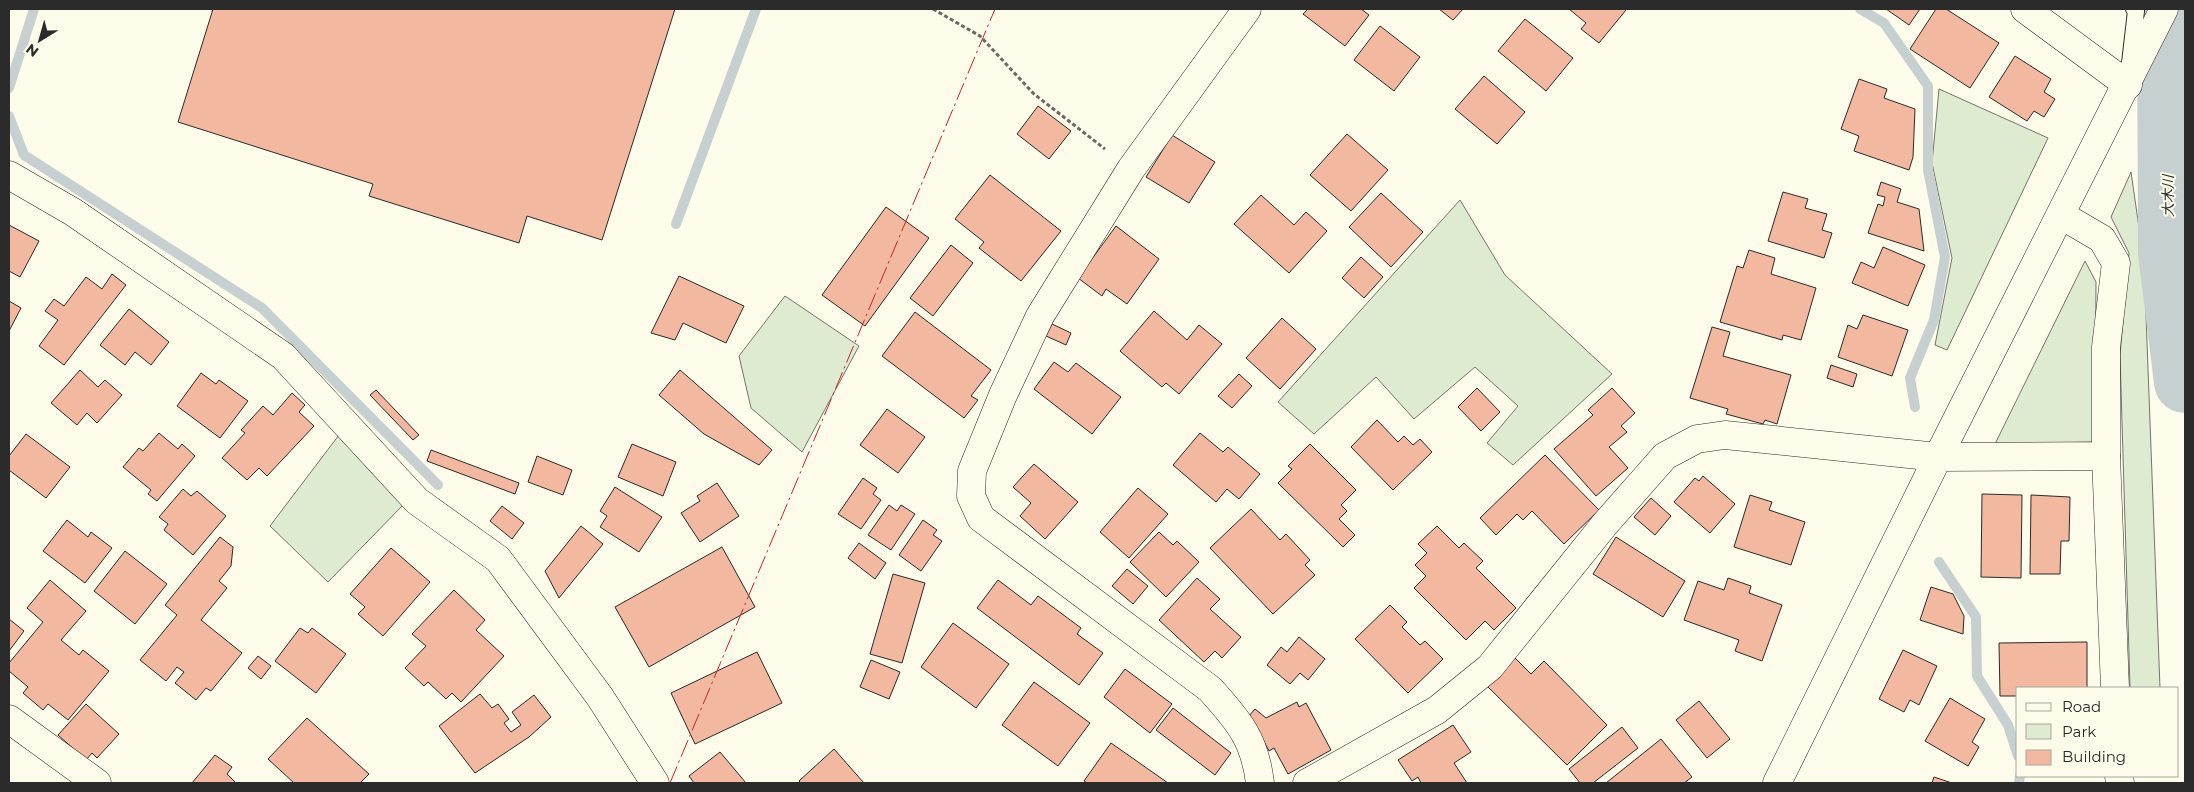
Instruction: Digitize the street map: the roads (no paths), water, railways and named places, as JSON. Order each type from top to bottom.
[{"type":"street","points":[[1246,9],[1131,169],[1040,316],[1003,395],[972,471],[971,496],[981,518],[1210,689],[1236,718],[1257,757],[1260,783]]},
{"type":"street","points":[[2025,9],[2128,85]]},
{"type":"street","points":[[1777,783],[1938,458],[2128,85],[2164,9]]},
{"type":"street","points":[[9,175],[73,212],[283,356],[416,501],[498,559],[600,697],[655,783]]},
{"type":"street","points":[[2061,215],[2102,239],[2116,263],[2106,347],[2106,456],[2116,687]]},
{"type":"street","points":[[1307,783],[1437,710],[1490,667],[1605,524],[1665,456],[1697,438],[1726,435],[1938,458],[2106,456]]},
{"type":"street","points":[[9,719],[97,783]]},
{"type":"lane","points":[[2128,85],[2136,11],[2134,9]]},
{"type":"waterway","points":[[9,88],[34,9]]},
{"type":"waterway","points":[[676,224],[756,9]]},
{"type":"waterway","points":[[1860,9],[1884,23],[1928,86],[1928,170],[1945,257],[1934,320],[1910,378],[1915,407]]},
{"type":"waterway","name":"大木川","points":[[2168,9],[2169,252],[2185,382]]},
{"type":"waterway","points":[[9,116],[24,155],[262,308],[438,485]]},
{"type":"waterway","points":[[1939,562],[1976,617],[1977,676],[2008,725],[2016,750]]},
{"type":"waterway","points":[[2019,783],[2020,777]]}]
